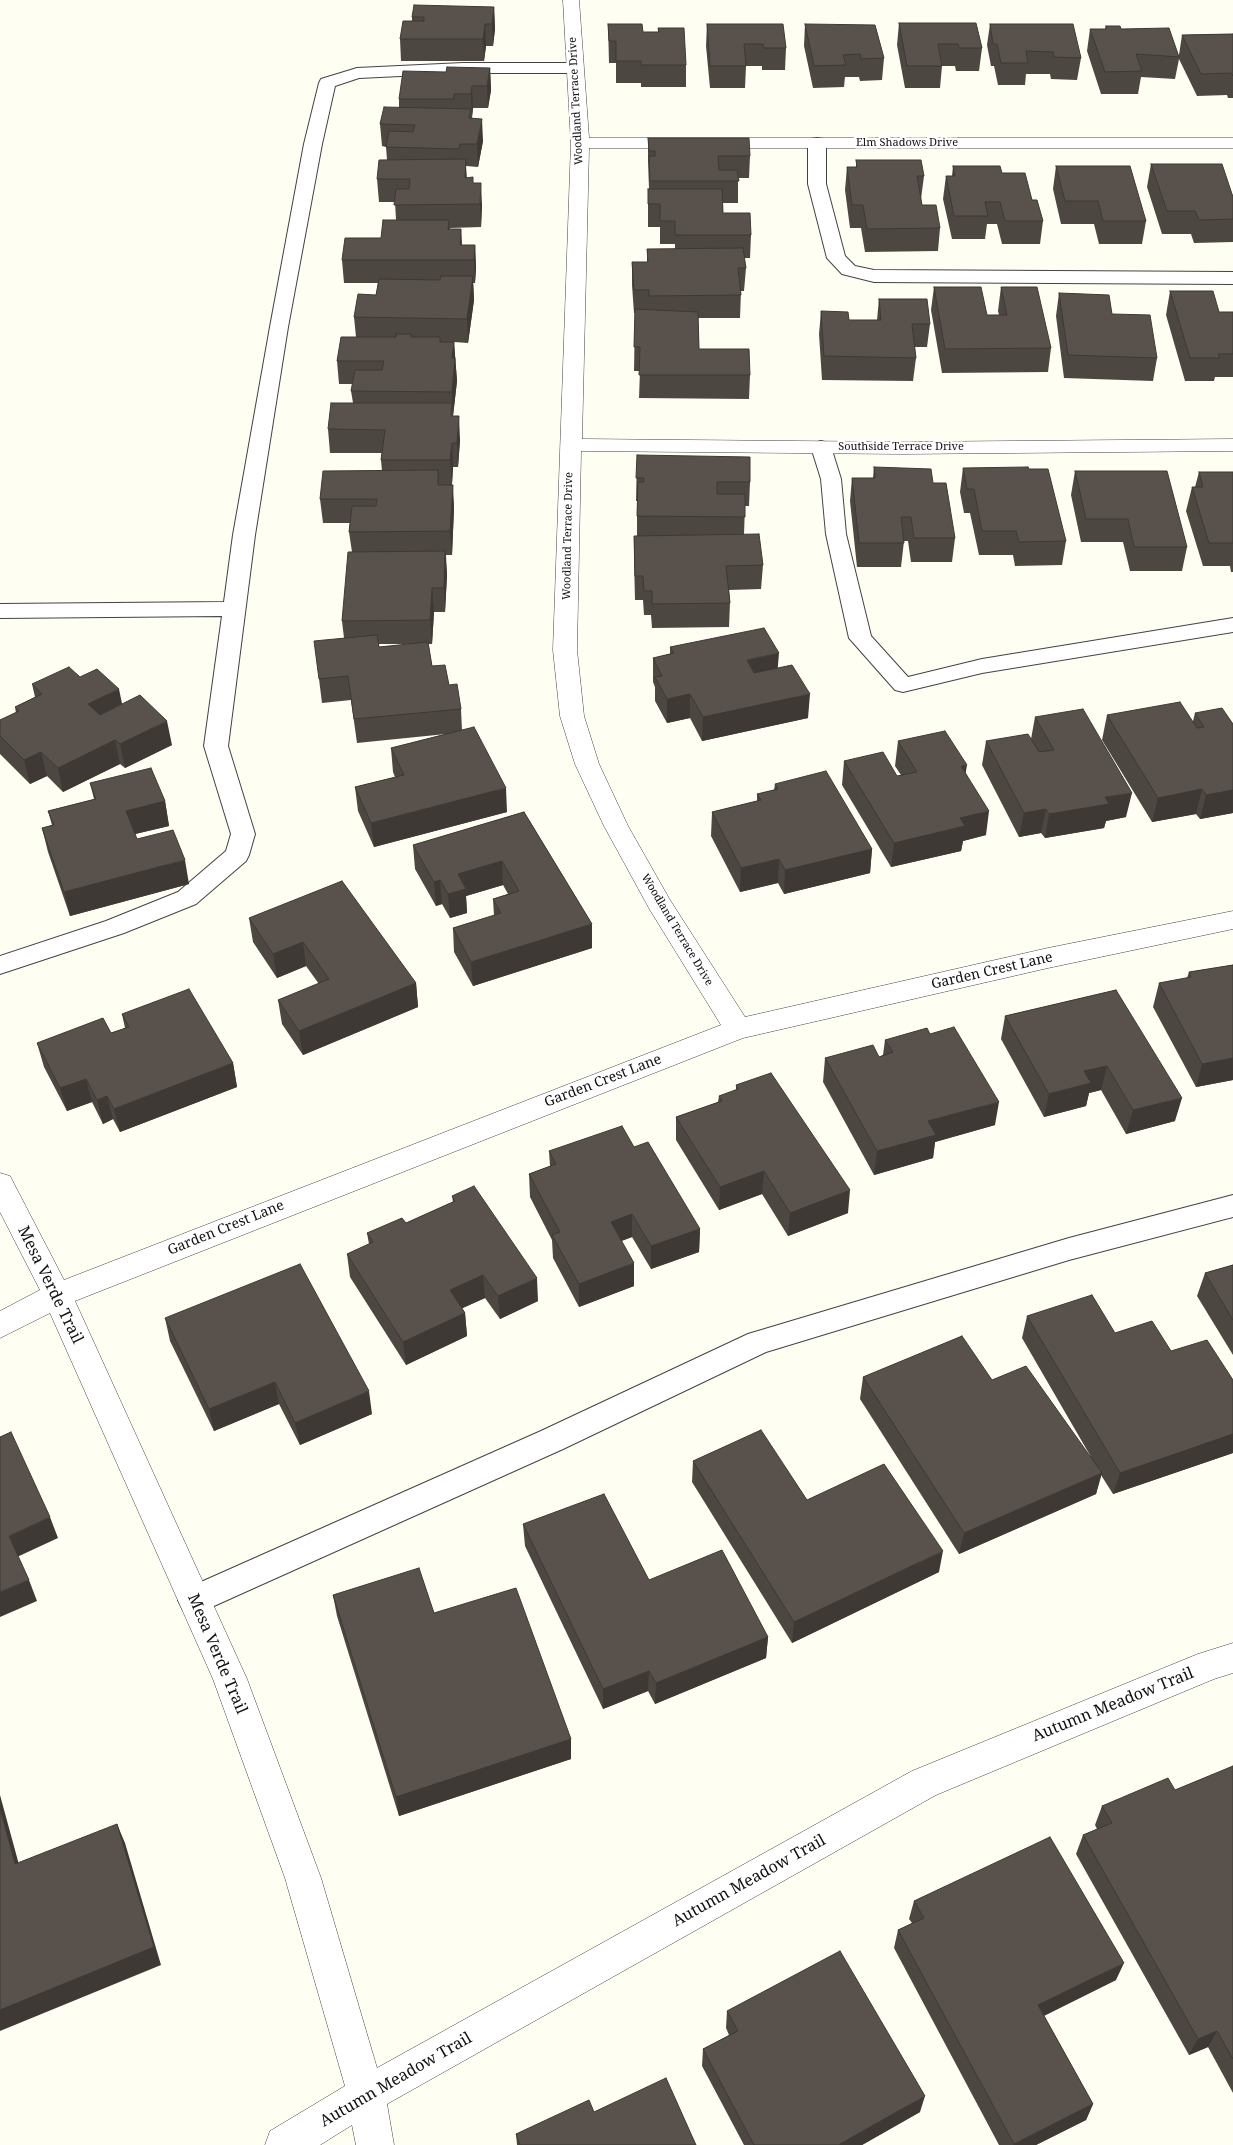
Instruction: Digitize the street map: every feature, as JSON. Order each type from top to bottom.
[{"type":"street","name":"Woodland Terrace Drive","points":[[571,0],[580,143],[565,650],[572,716],[587,764],[616,826],[659,904],[738,1029]]},
{"type":"street","name":"Elm Shadows Drive","points":[[580,143],[1233,143]]},
{"type":"street","name":"Southside Terrace Drive","points":[[570,445],[821,447],[1233,445]]},
{"type":"street","name":"Garden Crest Lane","points":[[0,1326],[57,1295],[738,1029],[1038,960],[1233,920]]},
{"type":"street","name":"Mesa Verde Trail","points":[[0,1184],[57,1295],[230,1679],[302,1878],[366,2095],[375,2145]]},
{"type":"street","name":"Autumn Meadow Trail","points":[[284,2145],[366,2095],[924,1783],[1210,1665],[1233,1658]]},
{"type":"lane","points":[[0,965],[115,927],[187,898],[237,855],[243,834],[216,746],[244,535],[312,144],[327,83],[357,73],[463,68],[575,68]]},
{"type":"lane","points":[[817,143],[817,184],[836,258],[849,270],[874,276],[1233,278]]},
{"type":"lane","points":[[821,447],[831,479],[836,534],[860,638],[903,685],[982,666],[1233,625]]},
{"type":"lane","points":[[0,611],[234,609]]},
{"type":"lane","points":[[194,1600],[552,1440],[758,1342],[1070,1249],[1233,1206]]},
{"type":"building","points":[[414,5],[494,7],[492,24],[485,24],[483,39],[400,39],[403,21],[424,21],[424,17],[412,17]]},
{"type":"building","points":[[899,23],[976,23],[982,48],[959,48],[958,44],[938,44],[942,66],[907,66]]},
{"type":"building","points":[[608,24],[642,24],[643,32],[659,32],[658,28],[684,28],[686,65],[641,65],[641,61],[616,61],[616,41],[609,41]]},
{"type":"building","points":[[707,24],[783,24],[786,48],[764,48],[763,44],[744,44],[746,66],[710,66]]},
{"type":"building","points":[[805,24],[875,25],[884,58],[861,59],[860,54],[843,55],[846,65],[814,66]]},
{"type":"building","points":[[990,24],[1073,24],[1081,58],[1054,57],[1053,52],[1026,51],[1028,63],[1001,63],[997,44],[993,44]]},
{"type":"building","points":[[1106,26],[1120,26],[1121,29],[1169,28],[1179,57],[1136,54],[1142,71],[1105,72],[1090,29],[1106,29]]},
{"type":"building","points":[[1233,34],[1233,76],[1231,73],[1201,74],[1182,35]]},
{"type":"building","points":[[447,67],[490,68],[487,86],[472,86],[471,94],[454,94],[454,99],[399,99],[403,71],[446,72]]},
{"type":"building","points":[[384,107],[471,109],[469,118],[482,119],[477,144],[460,144],[459,149],[386,147],[389,131],[413,132],[415,125],[380,124]]},
{"type":"building","points":[[648,138],[749,138],[750,156],[718,156],[719,170],[737,170],[739,181],[650,181],[649,156],[655,156],[655,151],[649,151]]},
{"type":"building","points":[[466,159],[465,178],[473,177],[473,183],[481,183],[480,204],[394,205],[396,189],[409,189],[410,179],[377,179],[379,160]]},
{"type":"building","points":[[856,160],[921,160],[924,176],[917,176],[922,205],[936,205],[940,228],[867,229],[863,205],[852,205],[847,167],[857,167]]},
{"type":"building","points":[[1151,164],[1222,164],[1233,197],[1233,219],[1199,220],[1195,211],[1167,211]]},
{"type":"building","points":[[953,166],[1000,166],[1002,173],[1025,173],[1032,200],[1037,200],[1043,221],[1005,221],[1000,202],[985,202],[988,216],[954,216],[946,176],[955,176]]},
{"type":"building","points":[[1056,166],[1130,166],[1146,221],[1103,221],[1098,201],[1065,201]]},
{"type":"building","points":[[648,189],[722,189],[723,213],[750,213],[751,235],[675,235],[675,221],[660,221],[660,204],[648,204]]},
{"type":"building","points":[[383,220],[449,220],[448,229],[461,229],[460,245],[475,245],[474,260],[342,260],[345,238],[381,238]]},
{"type":"building","points":[[743,248],[746,268],[738,268],[741,295],[649,296],[649,290],[634,290],[632,262],[648,262],[647,249]]},
{"type":"building","points":[[441,276],[473,276],[467,319],[354,317],[358,294],[376,295],[379,279],[440,280]]},
{"type":"building","points":[[934,287],[981,287],[987,315],[1007,315],[1001,287],[1037,287],[1051,348],[945,349]]},
{"type":"building","points":[[1170,291],[1213,291],[1219,312],[1233,312],[1233,354],[1218,354],[1220,358],[1190,358]]},
{"type":"building","points":[[1059,293],[1109,295],[1112,314],[1150,315],[1157,358],[1068,355]]},
{"type":"building","points":[[879,299],[927,299],[930,324],[912,324],[916,358],[824,356],[821,311],[848,312],[849,320],[881,320]]},
{"type":"building","points":[[635,309],[698,312],[699,349],[749,349],[750,375],[639,375],[640,347],[634,347]]},
{"type":"building","points":[[396,334],[411,334],[411,337],[440,337],[440,342],[454,342],[452,358],[455,358],[452,392],[351,391],[355,370],[382,370],[384,361],[337,361],[341,337],[396,337]]},
{"type":"building","points":[[331,403],[452,403],[451,416],[459,416],[457,443],[452,443],[450,460],[381,460],[385,430],[328,429]]},
{"type":"building","points":[[637,455],[750,457],[750,482],[717,482],[717,494],[745,494],[745,517],[637,516],[638,482],[644,482],[644,478],[636,478]]},
{"type":"building","points":[[874,467],[931,469],[933,483],[946,483],[955,538],[914,538],[911,517],[901,517],[904,543],[859,543],[852,478],[875,478]]},
{"type":"building","points":[[1028,467],[1029,469],[1048,469],[1066,541],[1019,542],[1016,531],[982,531],[974,489],[967,489],[963,468]]},
{"type":"building","points":[[438,470],[438,485],[453,485],[450,531],[349,532],[352,506],[376,506],[377,499],[320,499],[323,471]]},
{"type":"building","points":[[1075,471],[1167,471],[1187,547],[1134,547],[1128,519],[1086,519]]},
{"type":"building","points":[[1199,472],[1233,472],[1233,543],[1209,543],[1192,487],[1203,487]]},
{"type":"building","points":[[759,534],[763,565],[726,566],[730,603],[652,604],[652,591],[644,591],[643,576],[635,576],[634,536]]},
{"type":"building","points":[[445,551],[444,588],[432,588],[430,620],[342,621],[348,552]]},
{"type":"building","points":[[764,628],[779,653],[747,660],[754,673],[792,665],[810,694],[703,717],[690,694],[667,699],[655,677],[662,676],[653,658],[674,653],[670,647]]},
{"type":"building","points":[[377,635],[379,647],[428,642],[432,666],[445,665],[449,685],[457,684],[461,709],[354,719],[348,676],[319,679],[314,641]]},
{"type":"building","points":[[69,667],[80,677],[97,669],[119,689],[88,704],[100,715],[140,695],[167,721],[120,744],[115,740],[58,768],[41,752],[24,760],[0,736],[0,720],[19,711],[15,707],[42,694],[32,684]]},
{"type":"building","points":[[1180,702],[1197,728],[1204,727],[1195,713],[1222,708],[1233,724],[1233,790],[1206,795],[1202,789],[1158,798],[1107,715]]},
{"type":"building","points":[[1083,709],[1132,793],[1105,797],[1109,804],[1049,814],[1046,809],[1024,813],[986,741],[1028,734],[1039,752],[1054,750],[1035,717]]},
{"type":"building","points":[[474,727],[506,788],[371,823],[355,787],[404,775],[391,748]]},
{"type":"building","points":[[945,731],[967,765],[961,766],[989,811],[960,818],[965,826],[894,843],[844,761],[883,752],[897,776],[917,772],[898,741]]},
{"type":"building","points":[[151,768],[165,801],[126,811],[137,839],[173,830],[185,860],[64,892],[42,828],[54,825],[48,811],[96,799],[90,783]]},
{"type":"building","points":[[826,771],[872,849],[785,870],[779,859],[741,868],[712,812],[761,800],[757,794],[778,789],[775,784]]},
{"type":"building","points":[[524,812],[592,924],[471,962],[453,928],[501,913],[493,899],[519,891],[502,861],[458,874],[466,889],[448,894],[440,880],[434,882],[413,845]]},
{"type":"building","points":[[342,881],[416,983],[299,1031],[278,1000],[329,979],[303,942],[273,954],[249,918]]},
{"type":"building","points":[[1233,965],[1233,1058],[1202,1064],[1159,983],[1191,977],[1189,972]]},
{"type":"building","points":[[189,989],[233,1063],[114,1109],[107,1096],[97,1100],[86,1079],[60,1088],[37,1043],[103,1018],[111,1033],[129,1027],[122,1014]]},
{"type":"building","points":[[1116,990],[1182,1098],[1133,1110],[1107,1066],[1084,1071],[1091,1083],[1049,1094],[1005,1016]]},
{"type":"building","points":[[954,1027],[999,1102],[928,1121],[936,1135],[877,1151],[825,1058],[873,1045],[879,1057],[893,1052],[885,1040],[927,1028],[930,1034]]},
{"type":"building","points":[[771,1073],[850,1190],[790,1213],[764,1171],[720,1187],[676,1117],[722,1101],[719,1096],[738,1089],[736,1085]]},
{"type":"building","points":[[622,1126],[634,1147],[648,1142],[700,1229],[651,1246],[632,1214],[611,1222],[634,1263],[579,1284],[552,1235],[560,1232],[529,1174],[556,1164],[549,1151]]},
{"type":"building","points":[[474,1186],[537,1278],[498,1296],[483,1275],[450,1290],[465,1313],[403,1342],[347,1254],[373,1242],[367,1233],[402,1218],[406,1223],[455,1201],[452,1196]]},
{"type":"building","points":[[300,1264],[369,1391],[295,1423],[275,1382],[209,1409],[165,1318]]},
{"type":"building","points":[[1233,1265],[1233,1320],[1205,1273]]},
{"type":"building","points":[[1092,1295],[1115,1333],[1152,1321],[1171,1351],[1207,1340],[1233,1380],[1233,1434],[1120,1473],[1027,1316]]},
{"type":"building","points":[[962,1336],[992,1380],[1026,1366],[1102,1473],[964,1533],[863,1377]]},
{"type":"building","points":[[761,1430],[807,1500],[884,1464],[943,1551],[794,1622],[693,1461]]},
{"type":"building","points":[[11,1432],[50,1517],[9,1536],[29,1580],[0,1592],[0,1437]]},
{"type":"building","points":[[604,1494],[649,1580],[722,1550],[768,1637],[656,1683],[649,1671],[603,1689],[523,1524]]},
{"type":"building","points":[[419,1568],[434,1613],[516,1588],[571,1739],[396,1797],[333,1595]]},
{"type":"building","points":[[1233,1766],[1233,2059],[1217,2031],[1198,2039],[1083,1835],[1112,1823],[1102,1806],[1168,1778],[1175,1790]]},
{"type":"building","points":[[0,1809],[15,1864],[117,1824],[154,1947],[0,2010]]},
{"type":"building","points":[[1050,1837],[1124,1963],[1038,2005],[1093,2104],[1014,2144],[898,1930],[924,1918],[914,1901]]},
{"type":"building","points":[[840,1951],[925,2096],[840,2145],[754,2145],[703,2049],[738,2031],[727,2011]]},
{"type":"building","points":[[666,2078],[696,2145],[520,2145],[516,2134],[589,2100],[594,2112]]}]
